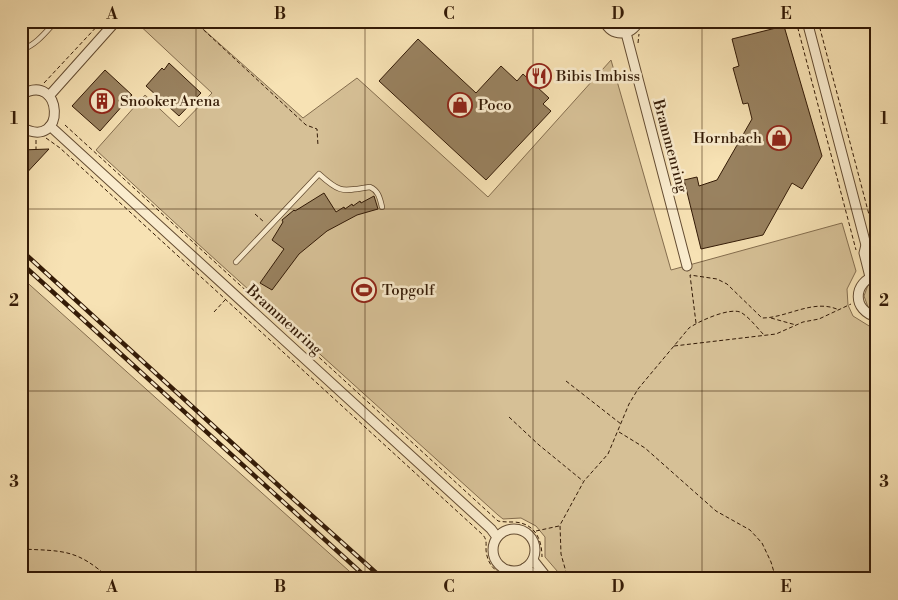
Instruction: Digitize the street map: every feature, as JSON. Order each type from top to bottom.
[{"type":"street","points":[[49,96],[116,21]]},
{"type":"street","points":[[604,21],[607,27],[614,32],[626,33],[634,29],[639,21]]},
{"type":"street","points":[[807,21],[866,245],[877,268]]},
{"type":"street","name":"Brammenring","points":[[626,33],[687,266]]},
{"type":"street","points":[[21,94],[33,90],[42,91],[49,96],[55,110],[54,119],[50,126],[45,129],[35,131],[21,127]]},
{"type":"street","name":"Brammenring","points":[[50,126],[306,358],[491,529],[497,537]]},
{"type":"street","points":[[866,245],[864,252],[873,276],[860,287],[858,298],[864,310],[877,317]]},
{"type":"street","points":[[538,560],[518,571],[502,568],[494,556],[493,548],[497,537],[504,531],[511,529],[519,529],[526,533],[534,543],[538,560],[548,579]]},
{"type":"street","points":[[525,568],[542,579]]},
{"type":"lane","points":[[21,50],[28,48],[38,41],[56,21]]},
{"type":"lane","points":[[236,262],[319,174],[338,189],[356,190],[370,187],[375,189],[379,194],[382,208]]},
{"type":"path","points":[[39,83],[44,83],[102,21]]},
{"type":"path","points":[[194,21],[306,125],[317,129],[318,146]]},
{"type":"path","points":[[638,47],[637,38],[641,31],[653,21]]},
{"type":"path","points":[[796,21],[858,256]]},
{"type":"path","points":[[818,21],[877,246]]},
{"type":"path","points":[[65,125],[498,521],[525,524],[535,532],[541,541],[538,560]]},
{"type":"path","points":[[36,149],[36,139],[46,138],[60,148],[483,535],[486,539],[488,560],[493,568],[507,577],[528,578]]},
{"type":"path","points":[[255,214],[269,227]]},
{"type":"path","points":[[696,322],[690,275],[717,279],[727,284],[762,318],[770,318],[796,325]]},
{"type":"path","points":[[214,312],[225,300]]},
{"type":"path","points":[[674,346],[776,334],[796,325],[819,319],[853,302]]},
{"type":"path","points":[[770,318],[821,306],[830,306],[838,310]]},
{"type":"path","points":[[572,579],[566,572],[561,554],[560,526],[584,481],[608,454],[629,404],[638,389],[696,322],[732,311],[740,312],[765,336]]},
{"type":"path","points":[[566,381],[622,424]]},
{"type":"path","points":[[509,417],[539,446],[584,481]]},
{"type":"path","points":[[618,432],[645,448],[716,511],[750,530],[762,543],[771,562],[776,579]]},
{"type":"path","points":[[535,532],[560,526]]},
{"type":"path","points":[[21,549],[54,550],[75,554],[88,561],[110,579]]},
{"type":"shaded area","points":[[135,21],[194,21],[303,118],[357,78],[488,197],[611,60],[671,270],[842,223],[856,271],[847,289],[848,305],[853,316],[874,329],[877,338],[877,579],[564,579],[545,557],[545,537],[536,526],[521,518],[503,519],[498,515],[96,150],[145,95],[179,127],[212,93]]},
{"type":"shaded area","points":[[21,277],[358,579],[21,579]]},
{"type":"shaded area","points":[[877,281],[877,311],[868,307],[864,296],[868,285]]},
{"type":"building","name":"Hornbach","points":[[784,26],[822,156],[802,189],[792,183],[763,235],[701,249],[684,180],[697,177],[699,186],[717,180],[752,119],[748,103],[743,104],[733,68],[739,66],[732,39]]},
{"type":"building","points":[[418,39],[476,93],[501,66],[517,81],[523,74],[549,98],[543,104],[551,111],[486,180],[379,81]]},
{"type":"building","points":[[169,63],[201,93],[179,116],[146,86]]},
{"type":"building","name":"Snooker Arena","points":[[105,70],[132,95],[100,131],[72,106]]},
{"type":"building","points":[[49,149],[21,179],[21,150]]},
{"type":"building","points":[[324,193],[336,212],[344,207],[345,209],[352,204],[353,206],[360,201],[361,203],[374,196],[378,209],[357,215],[327,231],[299,254],[272,290],[260,283],[284,249],[272,240],[283,222],[282,220],[294,210]]},
{"type":"railway","points":[[21,250],[383,579]]},
{"type":"railway","points":[[21,263],[368,579]]},
{"type":"place","name":"Bibis Imbiss","points":[[539,76]]},
{"type":"place","name":"Snooker Arena","points":[[102,101]]},
{"type":"place","name":"Poco","points":[[460,105]]},
{"type":"place","name":"Hornbach","points":[[779,138]]},
{"type":"place","name":"Topgolf","points":[[364,290]]}]
